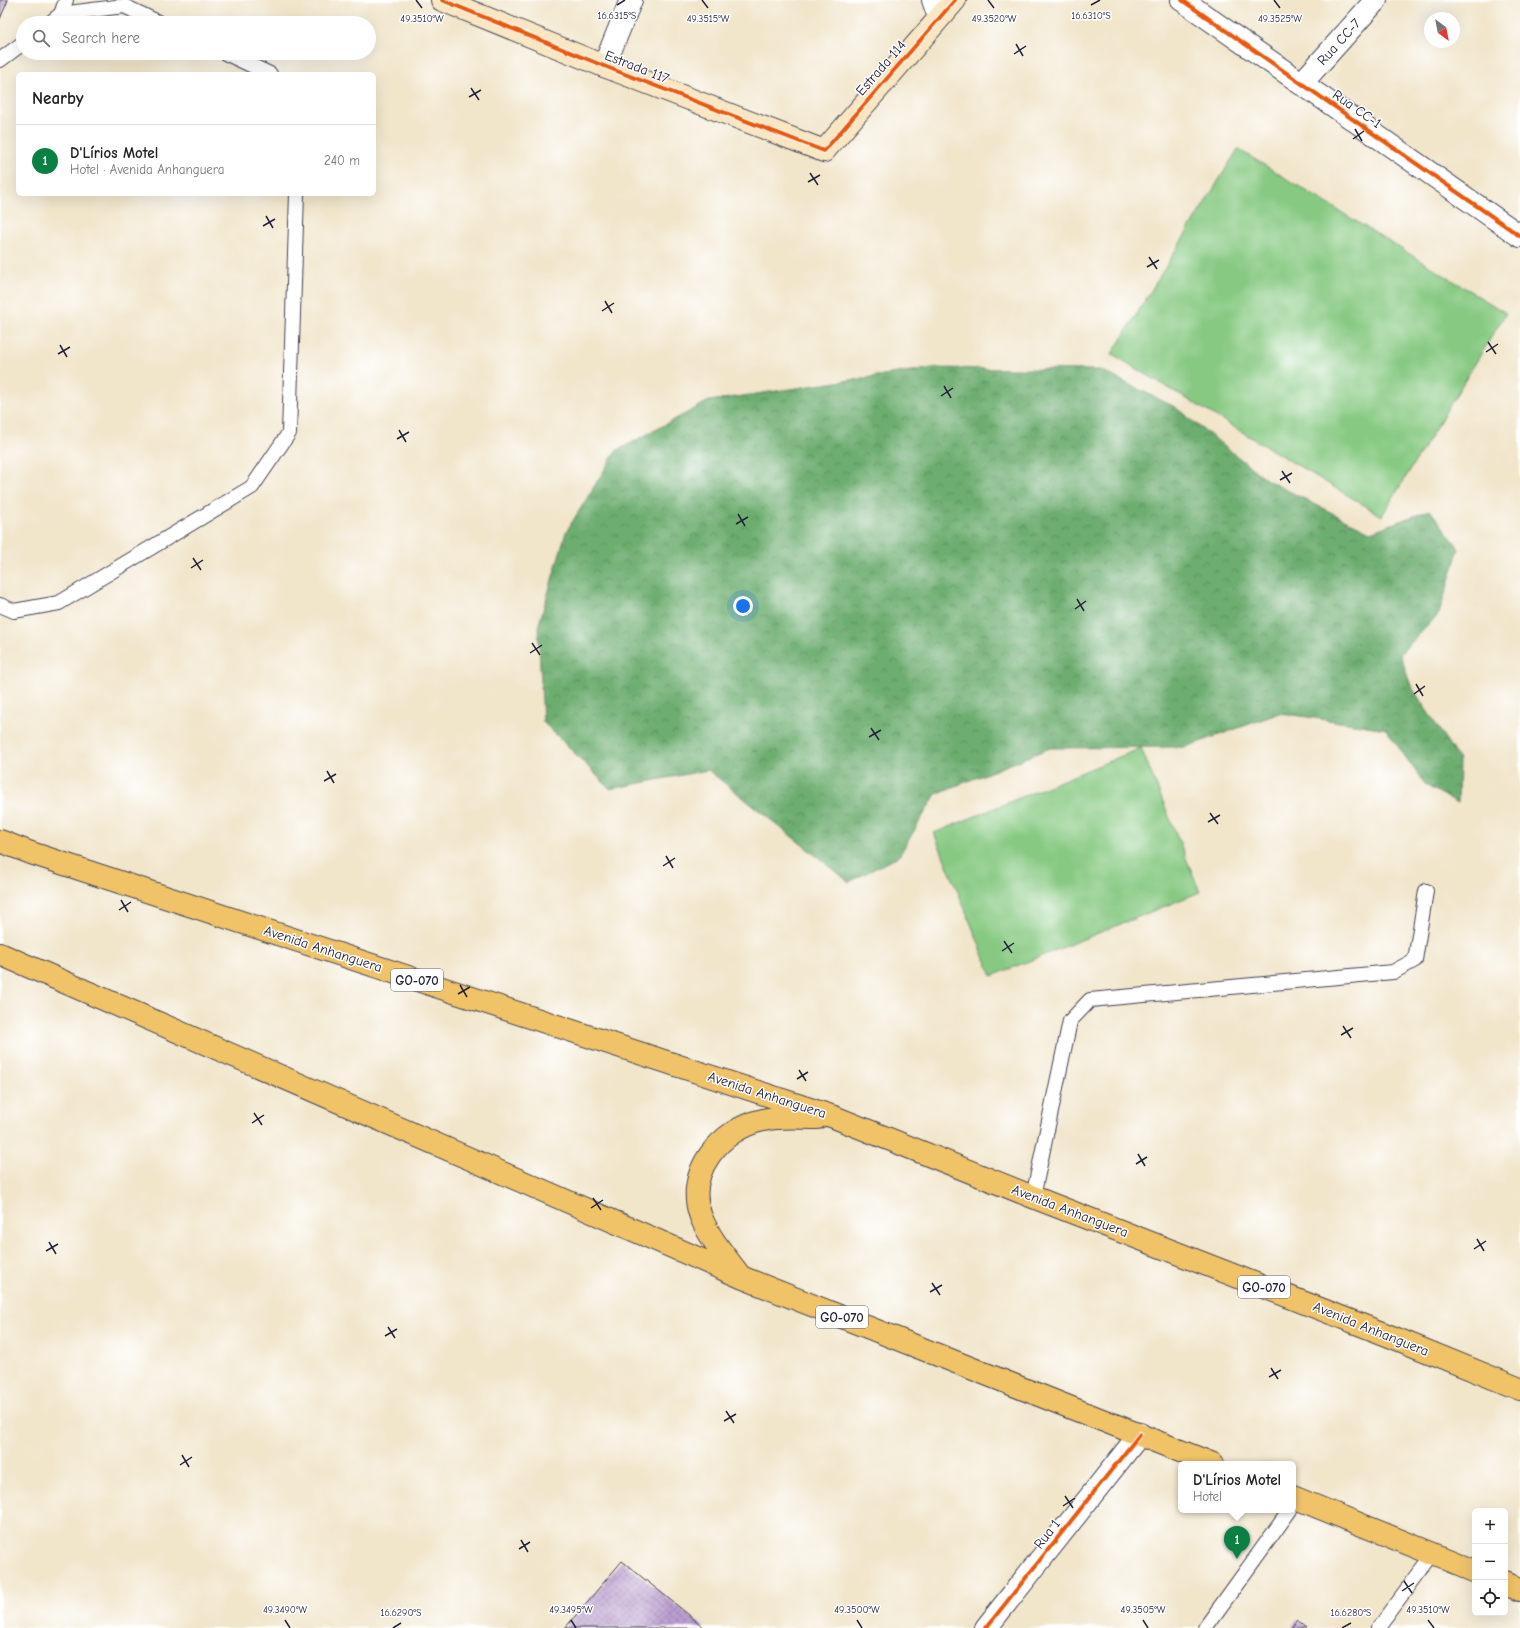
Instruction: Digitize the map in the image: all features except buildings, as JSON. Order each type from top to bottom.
[{"type":"highway","name":"Avenida Anhanguera","points":[[0,841],[31,853],[834,1117],[1520,1389]]},
{"type":"highway","name":"GO-070","points":[[0,954],[741,1278],[1206,1461]]},
{"type":"highway","points":[[741,1278],[713,1240],[701,1216],[697,1203],[696,1194],[700,1174],[706,1160],[712,1150],[723,1140],[749,1124],[763,1120],[780,1118],[834,1117]]},
{"type":"highway","points":[[1296,1504],[1434,1554],[1472,1570]]},
{"type":"highway","points":[[1508,1585],[1520,1590]]},
{"type":"street","name":"Estrada 117","points":[[442,0],[604,66],[824,151]]},
{"type":"street","points":[[604,66],[631,0]]},
{"type":"street","name":"Estrada 114","points":[[824,151],[936,9],[955,0]]},
{"type":"street","name":"Rua CC-1","points":[[1182,0],[1520,236]]},
{"type":"street","name":"Rua CC-7","points":[[1301,84],[1376,0]]},
{"type":"street","name":"Rua 1","points":[[986,1628],[1140,1434]]},
{"type":"lane","points":[[59,16],[61,14],[66,0]]},
{"type":"lane","points":[[61,14],[124,6],[145,16]]},
{"type":"lane","points":[[0,60],[16,48]]},
{"type":"lane","points":[[240,60],[266,72]]},
{"type":"lane","points":[[0,605],[14,611],[59,603],[252,487],[289,433],[297,196]]},
{"type":"lane","points":[[1033,1197],[1070,1021],[1090,1000],[1393,972],[1415,960],[1426,891]]},
{"type":"lane","points":[[1205,1628],[1287,1513]]},
{"type":"lane","points":[[1378,1628],[1434,1554]]},
{"type":"green space","points":[[1238,149],[1506,313],[1382,516],[1112,354]]},
{"type":"green space","points":[[931,368],[1100,370],[1175,407],[1267,480],[1370,532],[1430,510],[1459,548],[1439,614],[1400,654],[1411,686],[1459,760],[1458,803],[1425,785],[1386,729],[1280,713],[1186,747],[1050,748],[936,794],[899,856],[849,882],[708,770],[610,789],[543,722],[538,627],[566,532],[616,451],[709,401]]},
{"type":"green space","points":[[1141,748],[1200,892],[992,976],[934,833]]},
{"type":"cycle path","points":[[442,0],[604,66],[824,151],[955,0]]},
{"type":"cycle path","points":[[1182,0],[1520,236]]},
{"type":"cycle path","points":[[986,1628],[1140,1434]]},
{"type":"place","name":"D'Lírios Motel","points":[[1237,1559]]}]
